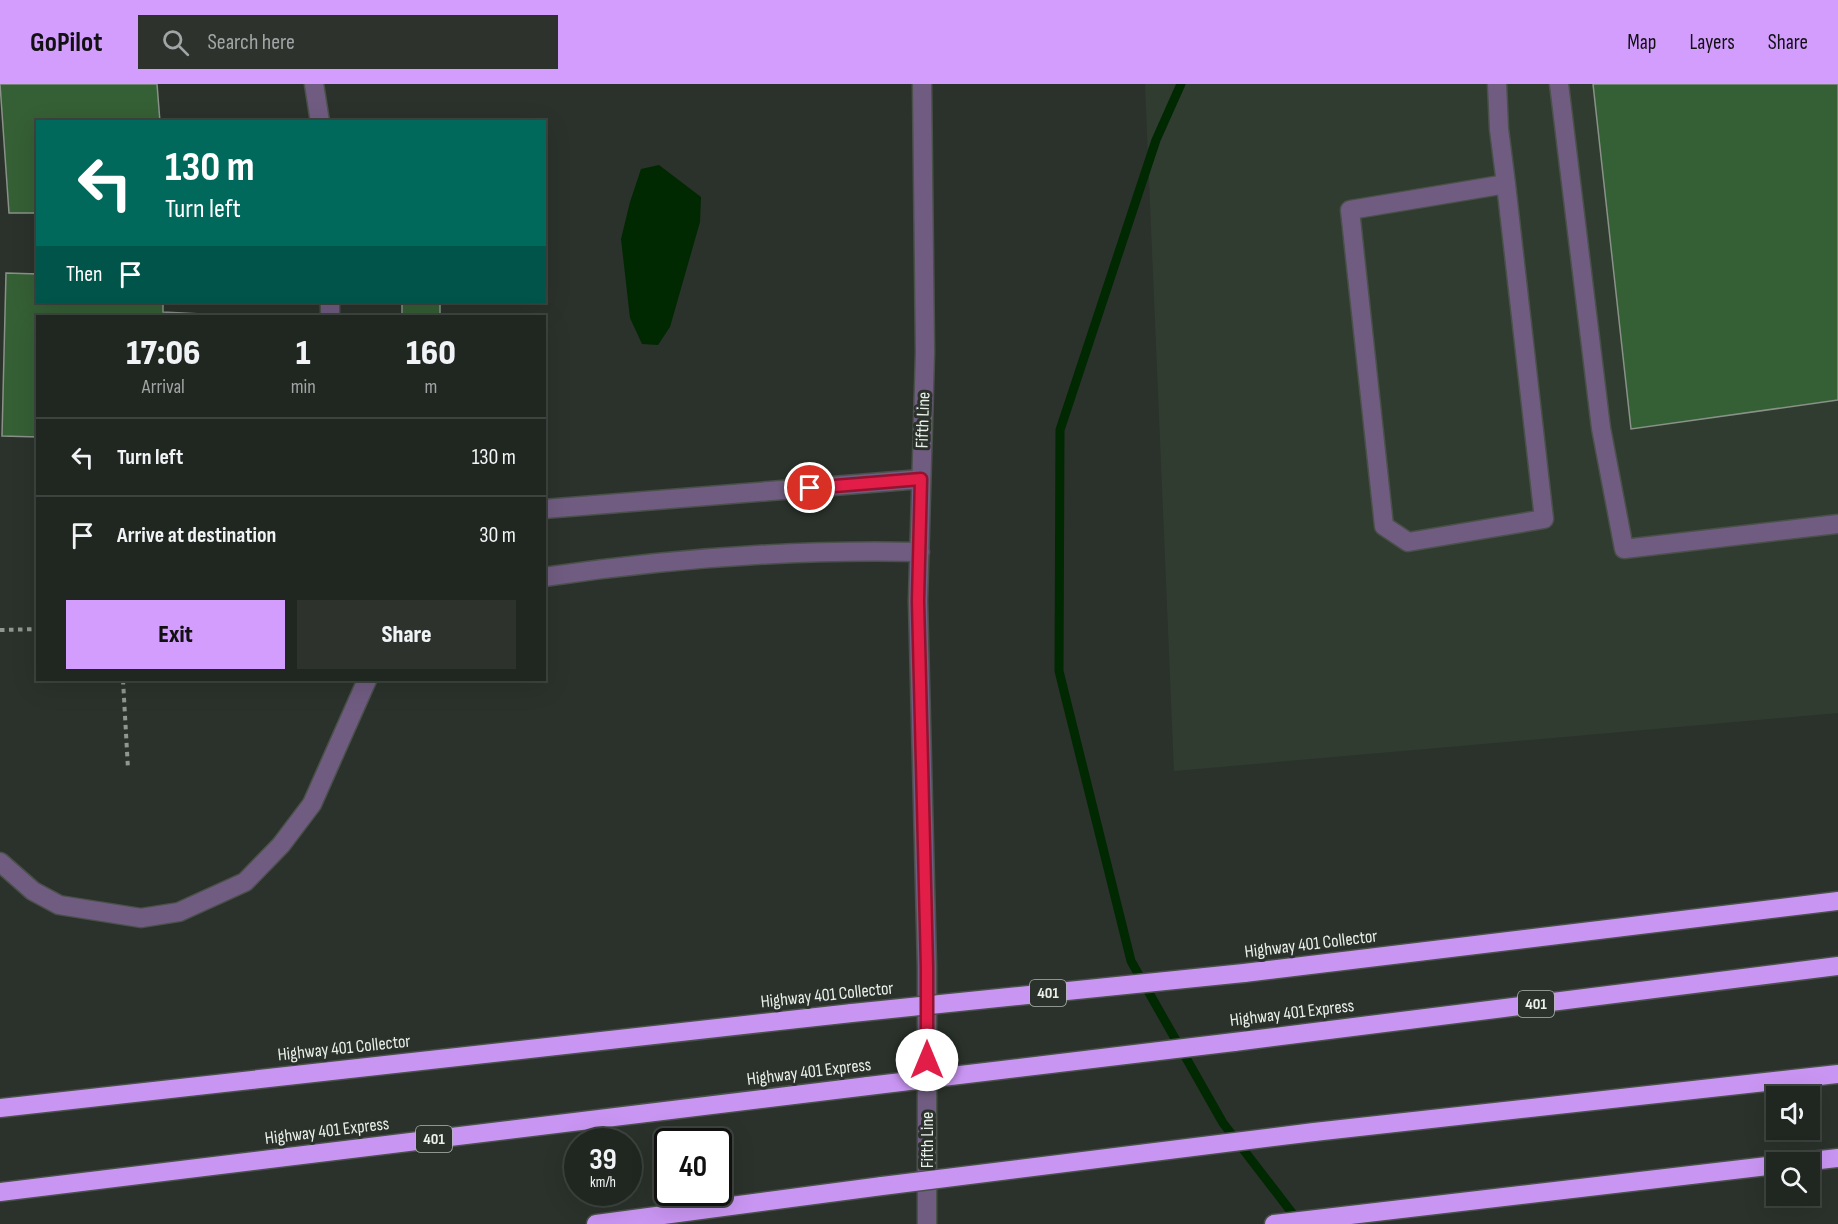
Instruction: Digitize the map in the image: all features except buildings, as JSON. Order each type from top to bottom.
[{"type":"highway","name":"Highway 401 Collector","points":[[0,1108],[852,1013],[1244,973],[1838,901]]},
{"type":"highway","name":"Highway 401 Express","points":[[0,1192],[1838,966]]},
{"type":"highway","points":[[596,1224],[1314,1132],[1838,1074]]},
{"type":"highway","points":[[1820,1160],[1838,1158]]},
{"type":"highway","points":[[1274,1224],[1766,1167]]},
{"type":"street","points":[[314,84],[320,120]]},
{"type":"street","name":"Fifth Line","points":[[922,84],[925,352],[918,601],[927,967],[927,1224]]},
{"type":"street","points":[[1497,84],[1544,519],[1408,542],[1384,526],[1350,210],[1506,184]]},
{"type":"street","points":[[1559,84],[1601,428],[1624,549],[1838,524]]},
{"type":"street","points":[[546,509],[921,479]]},
{"type":"street","points":[[546,577],[593,570],[735,557],[852,550],[920,552]]},
{"type":"street","points":[[0,862],[33,891],[59,905],[141,918],[179,912],[245,882],[281,844],[312,804],[367,681]]},
{"type":"path","points":[[0,630],[36,629]]},
{"type":"path","points":[[123,681],[128,769]]},
{"type":"shaded area","points":[[1145,84],[1838,84],[1838,713],[1174,771]]},
{"type":"shaded area","points":[[659,165],[701,197],[700,222],[670,327],[658,345],[642,344],[630,318],[621,239],[641,169]]},
{"type":"waterway","points":[[1181,84],[1156,140],[1060,430],[1059,671],[1131,961],[1223,1123],[1299,1222]]},
{"type":"route","points":[[810,488],[921,479],[918,601],[927,967],[927,1060]]}]
